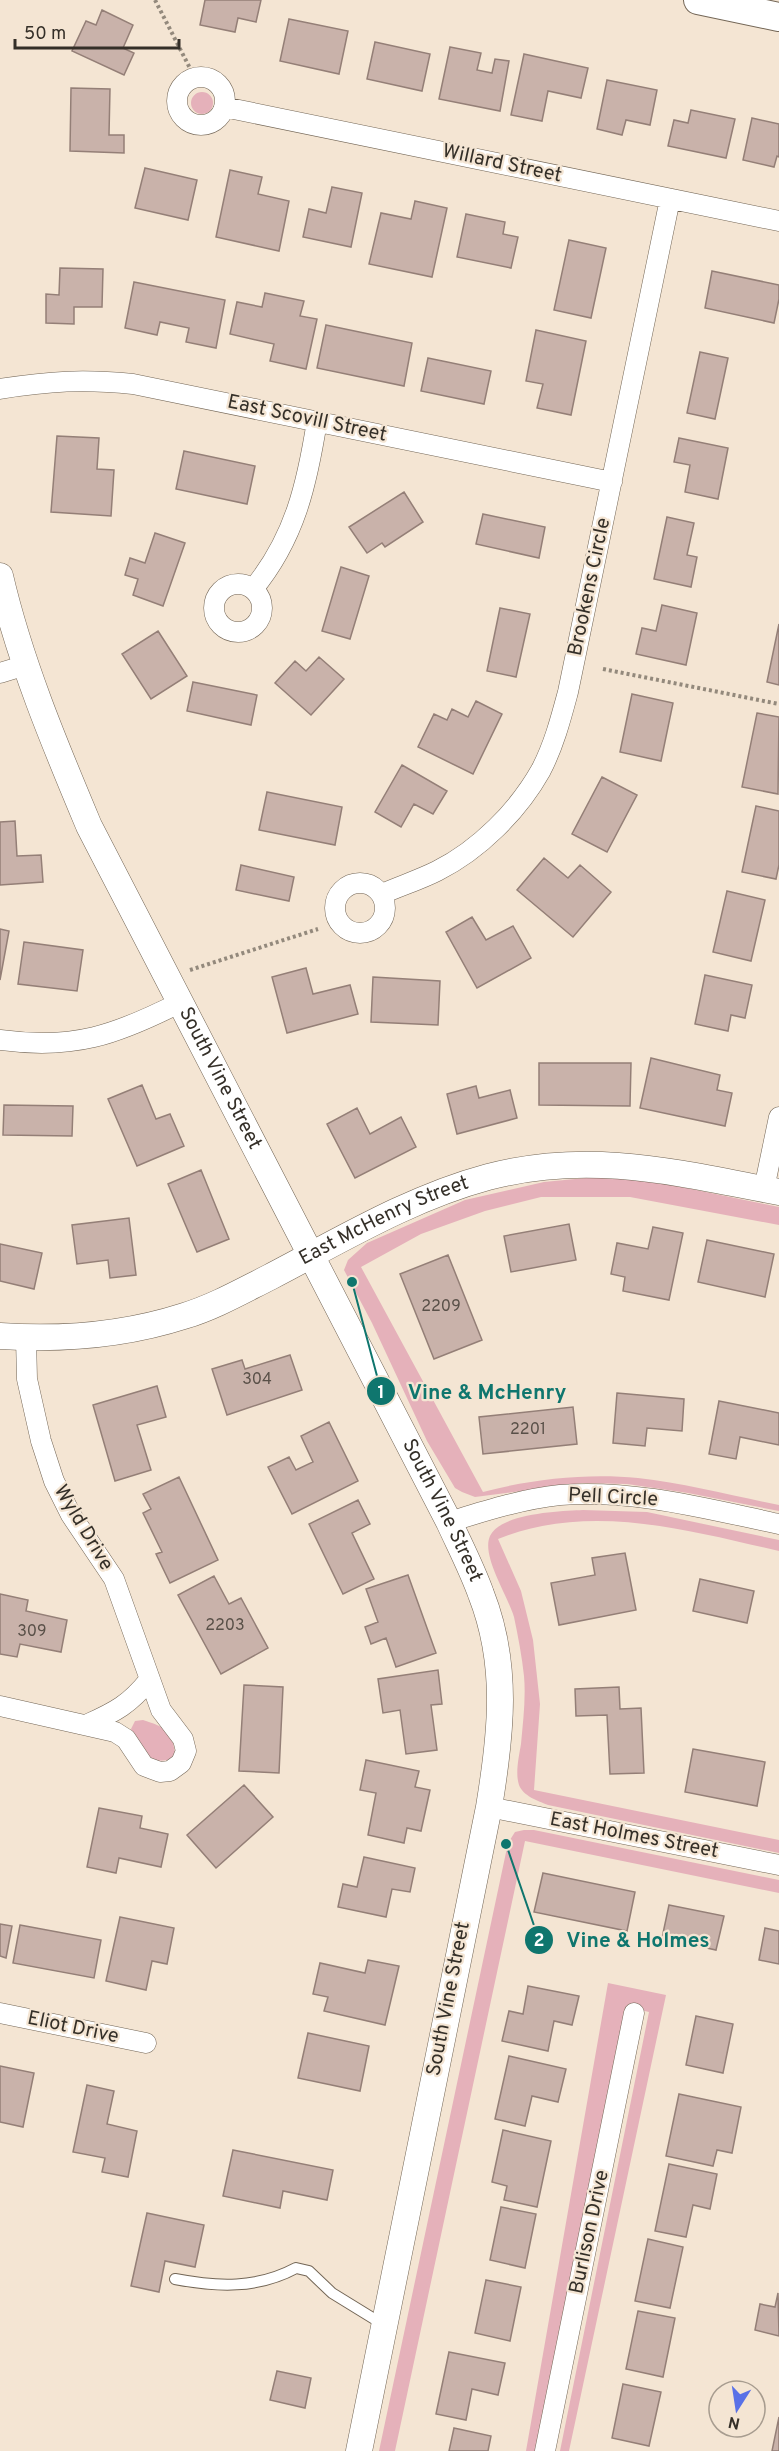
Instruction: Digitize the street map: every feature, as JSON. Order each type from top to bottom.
[{"type":"main road","points":[[698,0],[779,16]]},
{"type":"street","points":[[195,78],[211,79],[222,91],[224,107],[221,114],[209,123],[194,123],[187,120],[178,108],[178,93],[188,81],[195,78]]},
{"type":"street","name":"Willard Street","points":[[224,107],[779,221]]},
{"type":"street","name":"Brookens Circle","points":[[382,894],[438,871],[471,850],[489,835],[522,797],[541,770],[556,734],[568,692],[670,199]]},
{"type":"street","name":"East Scovill Street","points":[[0,389],[42,382],[87,380],[133,384],[612,482]]},
{"type":"street","points":[[254,589],[269,570],[287,537],[298,509],[317,421]]},
{"type":"street","name":"South Vine Street","points":[[0,576],[26,665],[58,752],[89,826],[449,1522],[481,1593],[497,1655],[501,1695],[499,1742],[489,1807],[359,2451]]},
{"type":"street","points":[[0,673],[26,665]]},
{"type":"street","points":[[0,1040],[23,1044],[63,1043],[101,1036],[141,1023],[181,1002]]},
{"type":"street","points":[[772,1190],[779,1117]]},
{"type":"street","name":"East McHenry Street","points":[[0,1336],[26,1338],[102,1334],[144,1327],[185,1316],[224,1300],[387,1216],[443,1191],[489,1177],[540,1167],[581,1163],[621,1164],[772,1190]]},
{"type":"street","name":"Wyld Drive","points":[[26,1338],[27,1379],[41,1441],[54,1481],[71,1515],[114,1579],[161,1710],[183,1739],[186,1751],[181,1763],[170,1771],[160,1772],[144,1766],[126,1739],[115,1732],[88,1725]]},
{"type":"street","name":"Pell Circle","points":[[449,1522],[522,1501],[560,1496],[611,1495],[659,1499],[779,1524]]},
{"type":"street","points":[[0,1706],[88,1725],[121,1709],[137,1696],[149,1680]]},
{"type":"street","name":"East Holmes Street","points":[[489,1807],[779,1865]]},
{"type":"street","name":"Eliot Drive","points":[[0,2013],[146,2043]]},
{"type":"street","name":"Burlison Drive","points":[[545,2451],[634,2013]]},
{"type":"lane","points":[[175,2279],[207,2285],[237,2285],[277,2278],[296,2268],[309,2271],[332,2293],[384,2325]]},
{"type":"path","points":[[155,0],[195,78]]},
{"type":"path","points":[[603,669],[779,704]]},
{"type":"path","points":[[187,971],[318,929]]},
{"type":"shaded area","points":[[198,92],[206,92],[213,99],[213,107],[206,114],[198,114],[191,107],[191,99]]},
{"type":"shaded area","points":[[606,1176],[677,1186],[779,1207],[779,1225],[630,1197],[541,1197],[485,1211],[421,1234],[361,1267],[483,1492],[560,1478],[599,1476],[638,1478],[779,1505],[779,1511],[688,1493],[627,1484],[582,1483],[475,1497],[455,1488],[427,1441],[372,1323],[344,1270],[348,1260],[367,1243],[465,1200],[544,1182]]},
{"type":"shaded area","points":[[583,1510],[647,1512],[779,1540],[779,1551],[673,1528],[603,1521],[568,1522],[533,1528],[498,1539],[521,1591],[533,1640],[540,1704],[534,1790],[779,1840],[779,1853],[548,1805],[531,1798],[521,1789],[517,1770],[525,1684],[520,1646],[514,1617],[492,1565],[488,1544],[496,1528],[506,1522],[532,1515]]},
{"type":"shaded area","points":[[143,1720],[162,1727],[169,1734],[175,1753],[170,1760],[156,1761],[136,1748],[131,1729],[135,1721]]},
{"type":"shaded area","points":[[534,1830],[779,1880],[779,1893],[525,1841],[395,2451],[379,2451],[508,1843],[515,1832]]},
{"type":"shaded area","points":[[608,1983],[666,1995],[569,2451],[560,2451],[649,2012],[628,2007],[538,2451],[526,2451]]},
{"type":"building","points":[[205,0],[261,0],[256,22],[238,18],[235,32],[200,25]]},
{"type":"building","points":[[102,10],[133,25],[123,48],[134,53],[124,75],[72,51],[86,21],[96,25]]},
{"type":"building","points":[[289,19],[348,31],[339,74],[280,61]]},
{"type":"building","points":[[375,42],[430,54],[422,91],[367,79]]},
{"type":"building","points":[[450,47],[481,53],[477,70],[492,73],[495,59],[509,61],[500,111],[439,99]]},
{"type":"building","points":[[524,54],[588,68],[581,98],[548,91],[542,121],[511,115]]},
{"type":"building","points":[[607,80],[657,90],[650,125],[626,120],[622,135],[597,129]]},
{"type":"building","points":[[71,88],[110,89],[109,135],[124,135],[124,153],[70,151]]},
{"type":"building","points":[[691,110],[735,119],[726,158],[668,146],[674,120],[688,123]]},
{"type":"building","points":[[752,118],[779,124],[779,157],[777,156],[774,167],[743,160]]},
{"type":"building","points":[[145,168],[197,180],[188,220],[135,208]]},
{"type":"building","points":[[230,170],[262,177],[258,194],[289,201],[279,251],[216,237]]},
{"type":"building","points":[[332,187],[362,193],[351,247],[303,237],[309,209],[326,213]]},
{"type":"building","points":[[415,201],[447,208],[432,277],[369,264],[381,213],[411,219]]},
{"type":"building","points":[[466,214],[505,222],[503,234],[518,237],[511,268],[457,257]]},
{"type":"building","points":[[569,240],[606,248],[591,318],[554,310]]},
{"type":"building","points":[[60,268],[103,269],[102,307],[74,307],[74,324],[46,323],[46,294],[59,295]]},
{"type":"building","points":[[712,271],[779,285],[779,299],[774,323],[705,308]]},
{"type":"building","points":[[134,282],[225,300],[216,348],[186,342],[189,328],[160,322],[157,335],[125,328]]},
{"type":"building","points":[[265,293],[304,301],[300,316],[317,319],[306,369],[270,361],[274,344],[230,334],[237,302],[262,307]]},
{"type":"building","points":[[326,325],[412,343],[404,386],[317,368]]},
{"type":"building","points":[[536,330],[586,341],[571,415],[537,408],[543,384],[526,381]]},
{"type":"building","points":[[700,352],[728,358],[715,419],[687,413]]},
{"type":"building","points":[[428,358],[491,371],[484,404],[421,391]]},
{"type":"building","points":[[57,436],[99,438],[97,469],[114,470],[111,516],[51,512]]},
{"type":"building","points":[[679,438],[728,448],[718,499],[685,492],[690,465],[674,462]]},
{"type":"building","points":[[184,451],[255,466],[247,504],[176,489]]},
{"type":"building","points":[[404,492],[423,522],[385,547],[382,543],[367,553],[349,527]]},
{"type":"building","points":[[483,514],[545,527],[539,558],[476,544]]},
{"type":"building","points":[[667,517],[694,523],[687,555],[697,557],[691,587],[654,579]]},
{"type":"building","points":[[155,533],[185,543],[163,606],[133,595],[138,579],[125,575],[130,558],[145,563]]},
{"type":"building","points":[[341,567],[369,576],[350,639],[322,631]]},
{"type":"building","points":[[662,605],[697,613],[686,665],[636,654],[642,628],[656,631]]},
{"type":"building","points":[[500,608],[530,614],[516,677],[487,671]]},
{"type":"building","points":[[779,624],[779,685],[767,682]]},
{"type":"building","points":[[158,631],[187,676],[151,699],[122,654]]},
{"type":"building","points":[[319,657],[344,679],[311,715],[275,683],[295,661],[306,671]]},
{"type":"building","points":[[193,682],[257,695],[251,725],[187,711]]},
{"type":"building","points":[[632,694],[673,703],[661,761],[620,752]]},
{"type":"building","points":[[476,701],[502,714],[473,774],[418,747],[434,714],[447,720],[452,709],[468,717]]},
{"type":"building","points":[[757,713],[779,717],[778,794],[742,787]]},
{"type":"building","points":[[402,765],[447,791],[433,814],[414,804],[401,827],[375,812]]},
{"type":"building","points":[[602,777],[637,795],[607,852],[572,834]]},
{"type":"building","points":[[267,792],[342,807],[335,845],[259,830]]},
{"type":"building","points":[[756,806],[779,811],[779,865],[776,879],[742,872]]},
{"type":"building","points":[[15,821],[17,856],[41,855],[43,882],[0,885],[0,822]]},
{"type":"building","points":[[544,858],[568,878],[580,865],[611,892],[573,937],[517,890]]},
{"type":"building","points":[[241,865],[294,877],[289,901],[236,890]]},
{"type":"building","points":[[727,891],[765,900],[751,961],[713,952]]},
{"type":"building","points":[[472,917],[486,940],[513,926],[531,958],[477,988],[446,932]]},
{"type":"building","points":[[0,929],[9,931],[0,980]]},
{"type":"building","points":[[24,942],[83,950],[77,991],[18,984]]},
{"type":"building","points":[[306,968],[313,994],[350,985],[358,1014],[287,1033],[272,977]]},
{"type":"building","points":[[705,975],[752,985],[745,1018],[731,1015],[728,1031],[695,1024]]},
{"type":"building","points":[[373,977],[440,981],[438,1025],[371,1022]]},
{"type":"building","points":[[651,1058],[720,1075],[717,1090],[732,1093],[725,1126],[640,1108]]},
{"type":"building","points":[[539,1063],[631,1063],[630,1106],[539,1105]]},
{"type":"building","points":[[142,1085],[156,1119],[170,1114],[184,1146],[137,1166],[108,1099]]},
{"type":"building","points":[[476,1086],[479,1098],[510,1090],[517,1118],[457,1134],[447,1094]]},
{"type":"building","points":[[4,1105],[73,1106],[72,1136],[3,1135]]},
{"type":"building","points":[[357,1108],[370,1134],[401,1117],[416,1147],[355,1178],[327,1124]]},
{"type":"building","points":[[201,1170],[229,1239],[197,1252],[168,1184]]},
{"type":"building","points":[[129,1218],[136,1275],[110,1278],[108,1260],[77,1264],[72,1225]]},
{"type":"building","points":[[569,1224],[576,1260],[511,1272],[504,1236]]},
{"type":"building","points":[[653,1227],[683,1233],[669,1300],[623,1291],[625,1277],[611,1274],[617,1243],[648,1249]]},
{"type":"building","points":[[707,1240],[774,1254],[765,1297],[698,1282]]},
{"type":"building","points":[[0,1244],[42,1253],[34,1289],[0,1281]]},
{"type":"building","points":[[448,1255],[482,1340],[434,1359],[400,1274]]},
{"type":"building","points":[[290,1355],[302,1390],[227,1415],[212,1369],[242,1360],[245,1369]]},
{"type":"building","points":[[157,1386],[166,1417],[137,1425],[151,1470],[115,1481],[93,1405]]},
{"type":"building","points":[[617,1393],[684,1399],[682,1431],[647,1428],[645,1446],[613,1443]]},
{"type":"building","points":[[719,1401],[779,1413],[779,1445],[740,1437],[736,1459],[709,1454]]},
{"type":"building","points":[[573,1407],[577,1444],[483,1454],[479,1417]]},
{"type":"building","points":[[329,1422],[358,1481],[292,1514],[268,1467],[289,1457],[296,1470],[313,1462],[301,1436]]},
{"type":"building","points":[[179,1477],[218,1560],[170,1583],[156,1554],[162,1552],[143,1513],[151,1509],[143,1494]]},
{"type":"building","points":[[358,1500],[370,1524],[352,1533],[374,1579],[343,1594],[309,1524]]},
{"type":"building","points":[[625,1553],[636,1610],[559,1625],[551,1583],[595,1575],[592,1558]]},
{"type":"building","points":[[408,1575],[436,1653],[396,1667],[386,1638],[371,1644],[365,1627],[378,1622],[366,1589]]},
{"type":"building","points":[[214,1576],[229,1604],[241,1598],[268,1648],[221,1674],[178,1595]]},
{"type":"building","points":[[700,1579],[754,1591],[747,1623],[693,1611]]},
{"type":"building","points":[[0,1594],[28,1600],[26,1611],[67,1620],[61,1652],[20,1644],[17,1657],[0,1654]]},
{"type":"building","points":[[438,1670],[442,1704],[431,1705],[437,1750],[406,1754],[400,1710],[383,1713],[378,1679]]},
{"type":"building","points":[[244,1685],[283,1687],[279,1773],[239,1771]]},
{"type":"building","points":[[619,1687],[620,1709],[641,1708],[644,1773],[610,1774],[607,1715],[576,1716],[575,1689]]},
{"type":"building","points":[[693,1749],[765,1762],[757,1806],[685,1792]]},
{"type":"building","points":[[366,1760],[419,1771],[415,1787],[430,1790],[421,1831],[407,1828],[404,1843],[368,1835],[376,1793],[360,1790]]},
{"type":"building","points":[[244,1785],[273,1817],[216,1868],[187,1835]]},
{"type":"building","points":[[99,1808],[142,1816],[140,1828],[168,1834],[161,1867],[119,1858],[116,1873],[87,1867]]},
{"type":"building","points":[[364,1857],[415,1868],[410,1892],[392,1889],[386,1917],[338,1907],[343,1884],[357,1887]]},
{"type":"building","points":[[543,1873],[635,1892],[627,1931],[534,1912]]},
{"type":"building","points":[[669,1905],[724,1916],[716,1950],[662,1938]]},
{"type":"building","points":[[120,1917],[174,1928],[167,1964],[152,1961],[146,1990],[106,1981]]},
{"type":"building","points":[[0,1924],[12,1926],[6,1958],[0,1956]]},
{"type":"building","points":[[20,1925],[101,1940],[94,1978],[13,1963]]},
{"type":"building","points":[[765,1928],[779,1931],[779,1964],[759,1960]]},
{"type":"building","points":[[368,1960],[399,1966],[385,2025],[324,2011],[328,1997],[313,1994],[320,1963],[365,1973]]},
{"type":"building","points":[[528,1986],[579,1996],[572,2025],[554,2021],[548,2051],[502,2041],[509,2011],[523,2014]]},
{"type":"building","points":[[696,2016],[733,2024],[723,2073],[686,2065]]},
{"type":"building","points":[[308,2033],[369,2046],[360,2091],[298,2078]]},
{"type":"building","points":[[509,2056],[566,2069],[558,2102],[532,2096],[525,2126],[495,2119]]},
{"type":"building","points":[[0,2066],[34,2073],[23,2127],[0,2122]]},
{"type":"building","points":[[87,2085],[114,2091],[107,2124],[137,2131],[128,2177],[102,2172],[105,2158],[73,2152]]},
{"type":"building","points":[[679,2094],[741,2107],[732,2153],[717,2150],[713,2166],[666,2156]]},
{"type":"building","points":[[503,2130],[551,2141],[537,2207],[504,2200],[507,2186],[492,2182]]},
{"type":"building","points":[[233,2150],[333,2170],[327,2200],[283,2191],[280,2208],[223,2196]]},
{"type":"building","points":[[669,2164],[717,2174],[710,2209],[693,2205],[686,2237],[655,2231]]},
{"type":"building","points":[[501,2207],[536,2214],[525,2268],[490,2260]]},
{"type":"building","points":[[147,2213],[204,2225],[195,2267],[165,2261],[159,2292],[131,2286]]},
{"type":"building","points":[[648,2239],[683,2247],[670,2308],[635,2301]]},
{"type":"building","points":[[486,2280],[521,2287],[510,2341],[475,2333]]},
{"type":"building","points":[[778,2293],[779,2336],[755,2330],[760,2304],[775,2307]]},
{"type":"building","points":[[638,2311],[675,2318],[663,2377],[626,2369]]},
{"type":"building","points":[[449,2352],[505,2363],[498,2395],[472,2389],[466,2420],[436,2414]]},
{"type":"building","points":[[277,2371],[311,2378],[305,2408],[270,2400]]},
{"type":"building","points":[[623,2384],[661,2392],[649,2446],[612,2438]]},
{"type":"building","points":[[779,2417],[779,2451],[772,2451]]},
{"type":"building","points":[[454,2428],[491,2436],[488,2451],[449,2451]]},
{"type":"place","name":"Vine & McHenry","points":[[352,1282]]},
{"type":"place","name":"Vine & Holmes","points":[[506,1844]]}]
